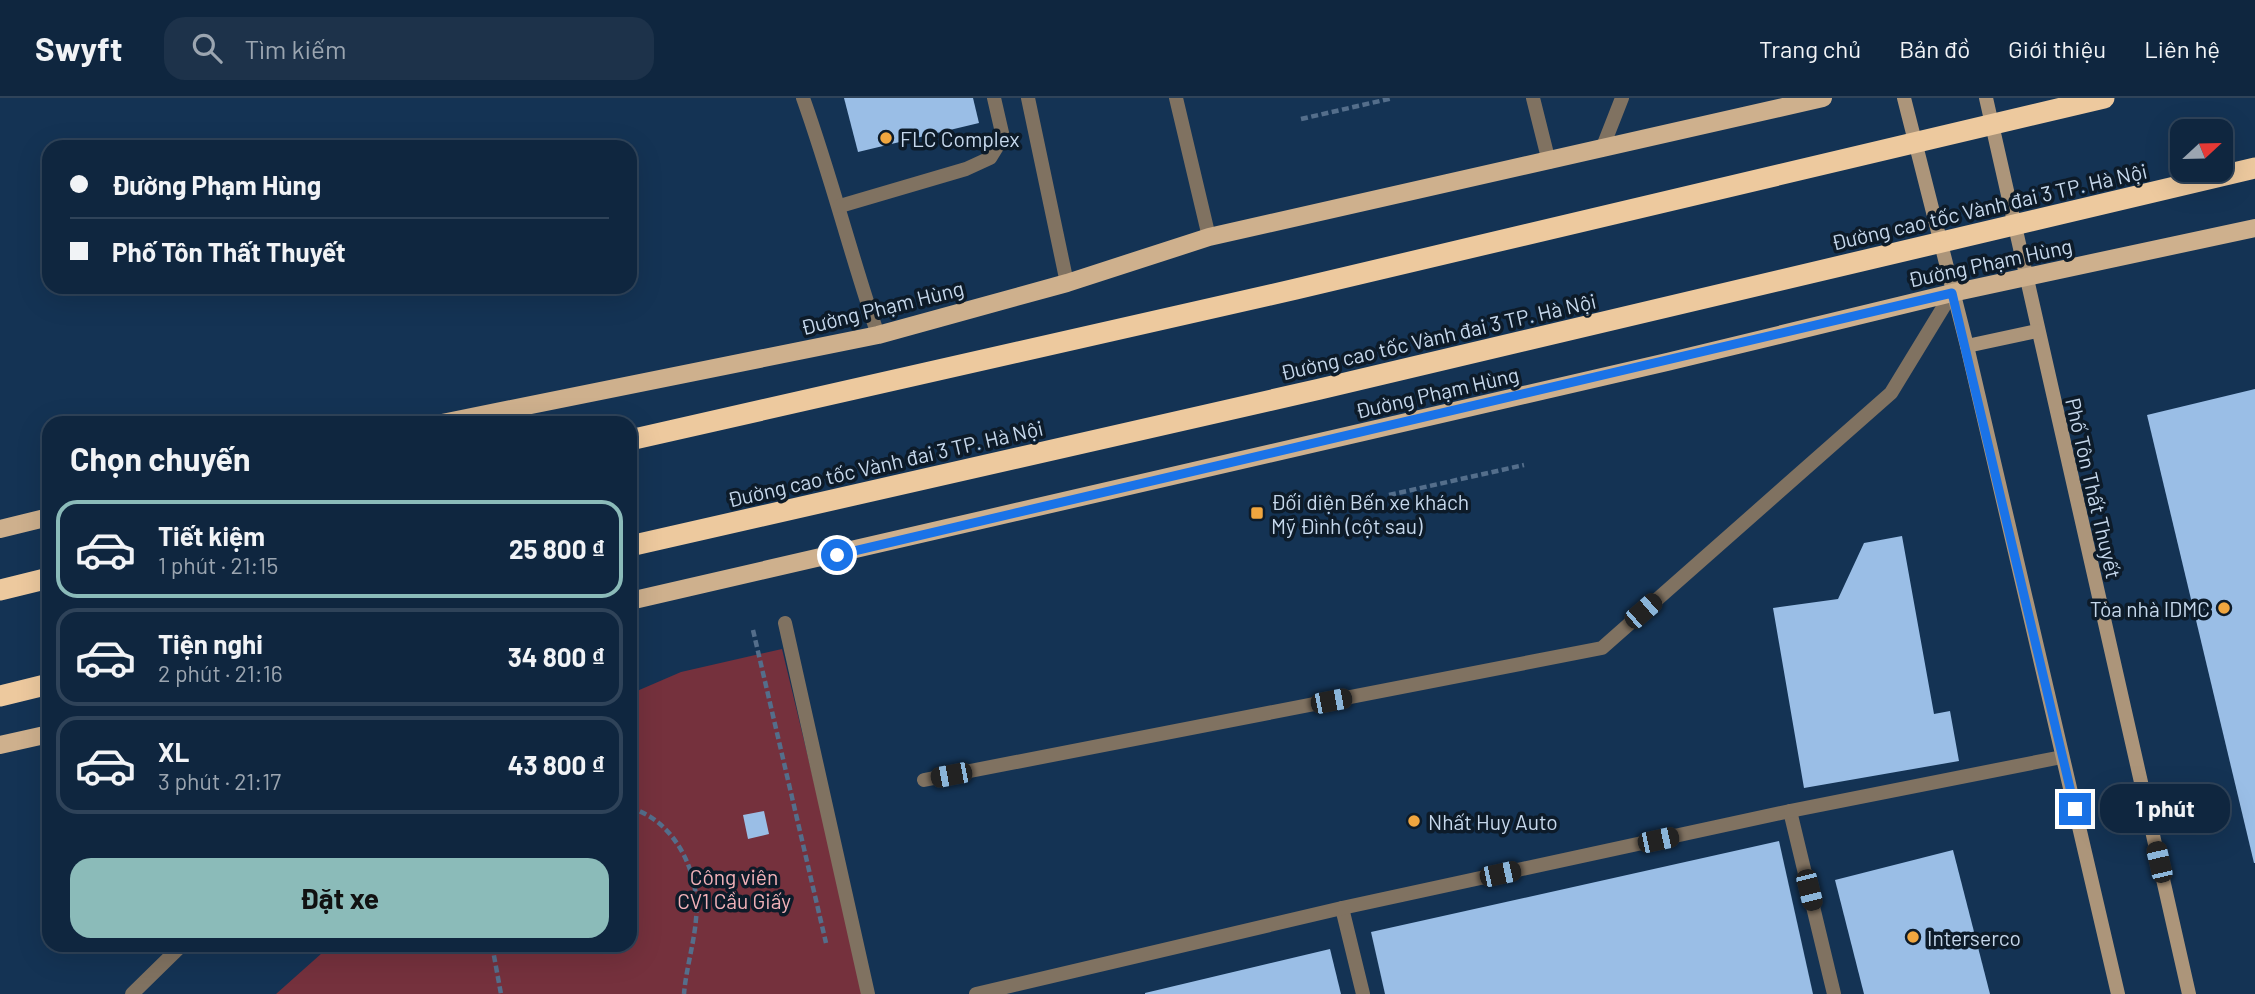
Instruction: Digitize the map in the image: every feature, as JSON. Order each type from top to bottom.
[{"type":"highway","points":[[637,438],[1296,289],[2104,98]]},
{"type":"highway","name":"Đường cao tốc Vành đai 3 TP. Hà Nội","points":[[637,544],[1320,389],[2255,168]]},
{"type":"highway","points":[[0,590],[42,580]]},
{"type":"highway","points":[[0,696],[42,686]]},
{"type":"main road","name":"Đường Phạm Hùng","points":[[477,416],[878,335],[1067,283],[1209,237],[1823,98]]},
{"type":"main road","points":[[1904,98],[1967,346],[2118,994]]},
{"type":"main road","name":"Phố Tôn Thất Thuyết","points":[[1986,98],[2189,994]]},
{"type":"main road","name":"Đường Phạm Hùng","points":[[637,599],[1654,365],[1952,293],[2255,228]]},
{"type":"main road","points":[[1967,346],[2037,331]]},
{"type":"main road","points":[[0,529],[42,519]]},
{"type":"main road","points":[[0,745],[42,736]]},
{"type":"street","points":[[803,98],[840,206],[857,274],[878,335]]},
{"type":"street","points":[[840,206],[966,169],[990,158],[1003,137],[994,98]]},
{"type":"street","points":[[1028,98],[1067,283]]},
{"type":"street","points":[[1176,98],[1209,237]]},
{"type":"street","points":[[1533,98],[1549,162]]},
{"type":"street","points":[[1602,149],[1622,98]]},
{"type":"street","points":[[924,780],[1602,648],[1891,393],[1952,293]]},
{"type":"street","points":[[785,622],[868,994]]},
{"type":"street","points":[[976,994],[1342,908],[1790,811],[2062,757]]},
{"type":"street","points":[[1790,811],[1834,994]]},
{"type":"street","points":[[1342,908],[1363,994]]},
{"type":"street","points":[[132,994],[175,952]]},
{"type":"path","points":[[1301,120],[1393,98]]},
{"type":"path","points":[[1389,495],[1524,464]]},
{"type":"path","points":[[753,630],[829,954]]},
{"type":"path","points":[[637,810],[648,813],[670,833],[685,856],[695,885],[697,916],[684,994]]},
{"type":"path","points":[[493,952],[501,994]]},
{"type":"green space","name":"Công viên CV1 Cầu Giấy","points":[[782,649],[865,994],[276,994],[323,952],[637,952],[637,691],[681,672]]},
{"type":"building","name":"FLC Complex","points":[[844,98],[973,98],[979,123],[858,152]]},
{"type":"building","name":"Tòa nhà IDMC","points":[[2255,389],[2255,863],[2254,863],[2147,415]]},
{"type":"building","points":[[1902,536],[1934,714],[1950,711],[1959,761],[1804,788],[1773,608],[1838,599],[1864,543]]},
{"type":"building","points":[[764,811],[769,834],[748,839],[743,815]]},
{"type":"building","points":[[1779,841],[1813,994],[1385,994],[1371,932]]},
{"type":"building","name":"Interserco","points":[[1953,850],[1990,994],[1864,994],[1835,880]]},
{"type":"building","points":[[1330,949],[1341,994],[1145,994],[1145,993]]},
{"type":"place","name":"FLC Complex","points":[[886,138]]},
{"type":"place","name":"Đối diện Bến xe khách Mỹ Đình (cột sau)","points":[[1257,513]]},
{"type":"place","name":"Tòa nhà IDMC","points":[[2224,608]]},
{"type":"place","name":"Nhất Huy Auto","points":[[1414,821]]},
{"type":"place","name":"Interserco","points":[[1913,937]]},
{"type":"route","points":[[837,555],[1952,293],[1967,346],[2075,809]]}]
